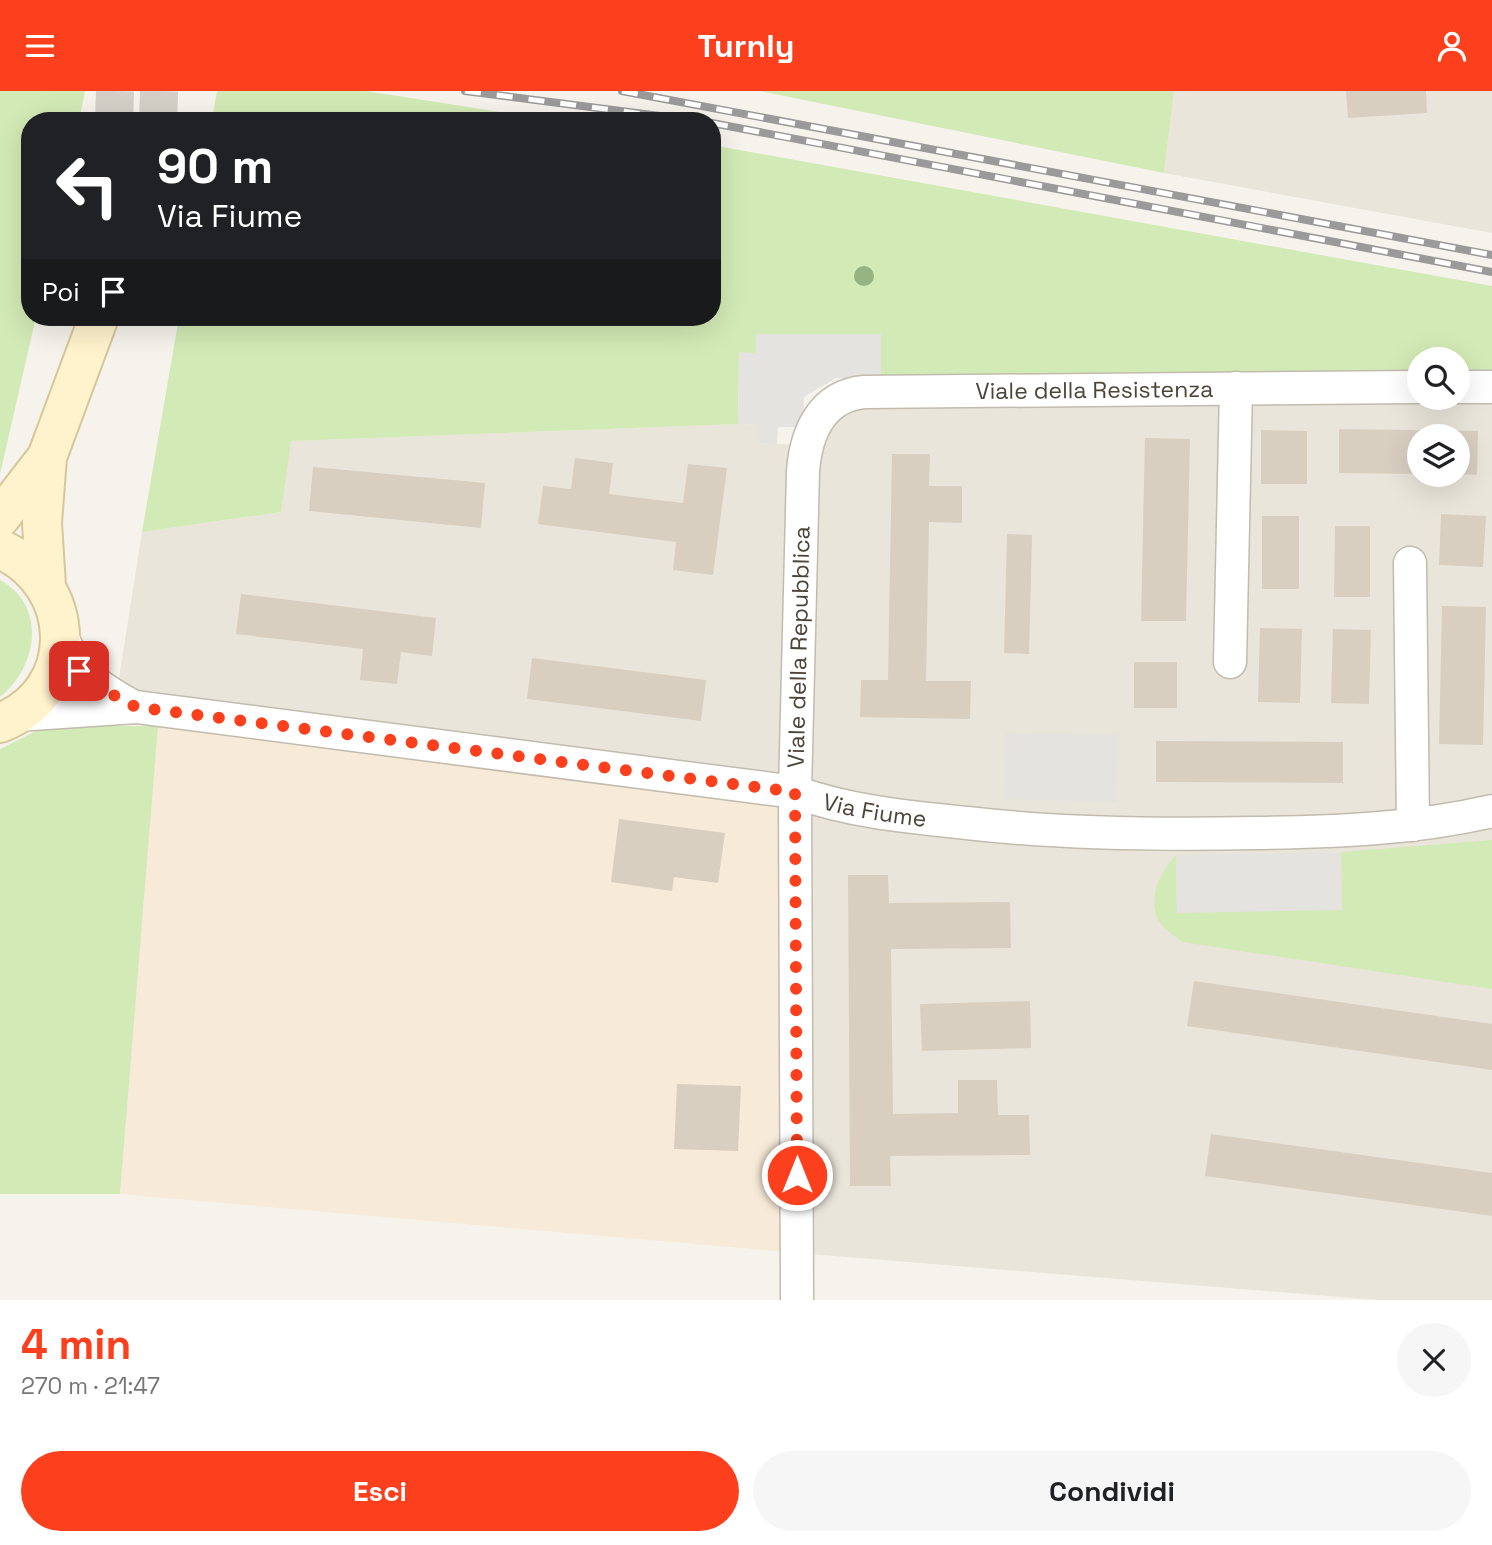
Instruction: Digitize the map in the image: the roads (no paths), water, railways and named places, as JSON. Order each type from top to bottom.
[{"type":"street","points":[[0,518],[47,457],[99,326]]},
{"type":"street","name":"Viale della Resistenza","points":[[804,456],[809,435],[818,418],[832,404],[854,393],[1407,387]]},
{"type":"street","points":[[1470,387],[1492,387]]},
{"type":"street","points":[[1230,662],[1236,388]]},
{"type":"street","name":"Viale della Repubblica","points":[[797,1300],[795,792],[804,456]]},
{"type":"street","points":[[46,586],[42,523],[47,457]]},
{"type":"street","points":[[0,549],[26,563],[46,586],[59,617],[61,633],[60,650],[49,681],[40,694],[9,719]]},
{"type":"street","points":[[1410,563],[1413,825]]},
{"type":"street","name":"Via Fiume","points":[[61,633],[67,651],[79,671],[102,689],[136,707]]},
{"type":"street","name":"Via Fiume","points":[[9,719],[136,707],[795,792],[866,812],[1048,831],[1185,835],[1322,832],[1413,825],[1492,811]]},
{"type":"tunnel","points":[[114,112],[115,91]]},
{"type":"tunnel","points":[[158,112],[159,91]]},
{"type":"railway","points":[[465,91],[629,112]]},
{"type":"railway","points":[[622,91],[1492,255]]},
{"type":"railway","points":[[721,125],[1492,272]]}]
